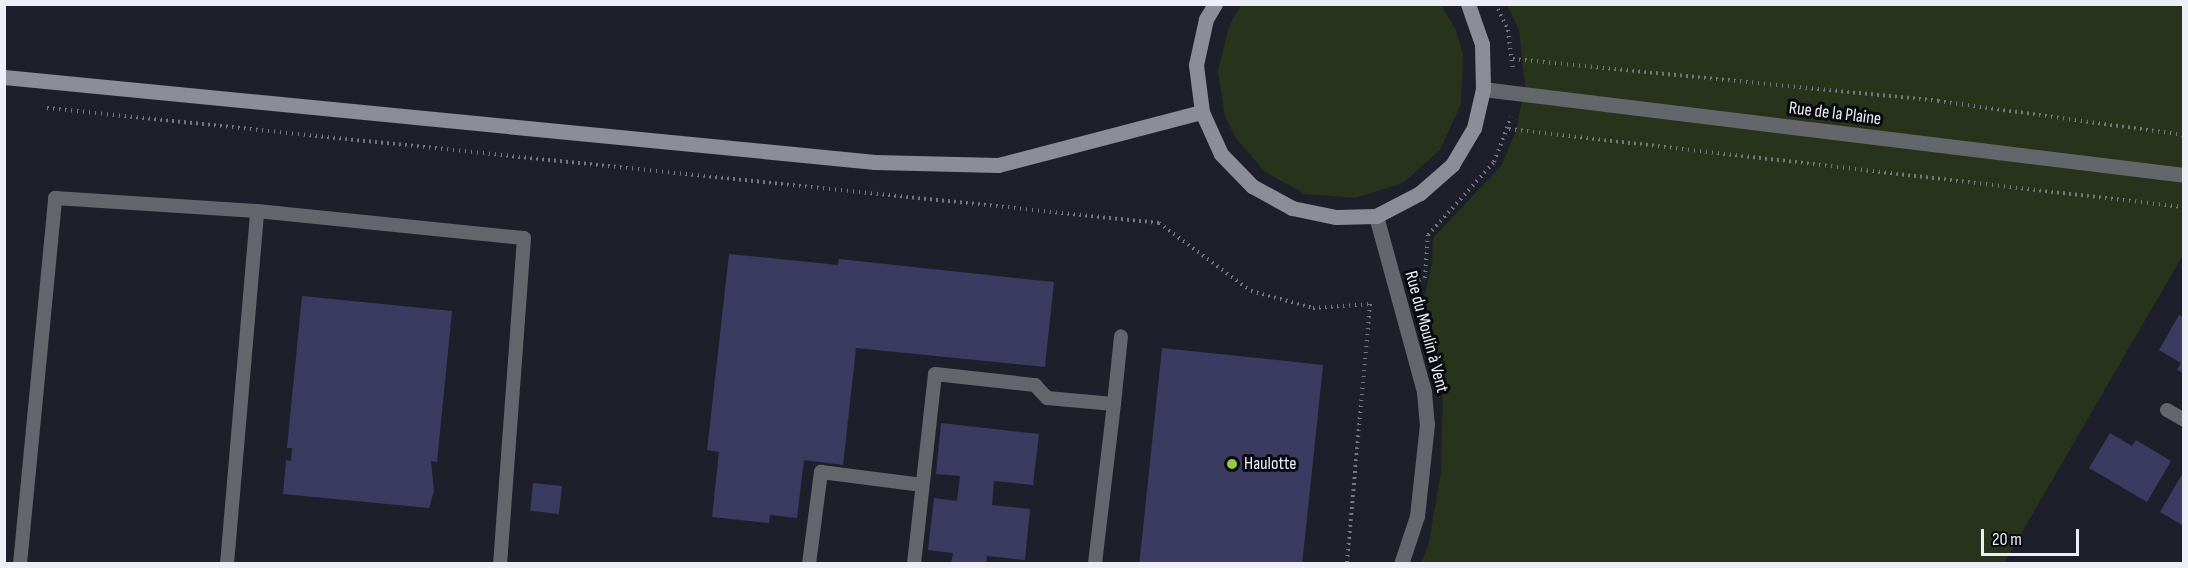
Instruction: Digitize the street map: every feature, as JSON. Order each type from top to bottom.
[{"type":"street","points":[[1215,4],[1206,19],[1196,65],[1202,112],[1221,154],[1252,186],[1292,208],[1336,217],[1376,216],[1420,193],[1452,165],[1474,129],[1483,89],[1482,44],[1468,4]]},
{"type":"street","points":[[4,77],[875,162],[998,165],[1202,112]]},
{"type":"street","name":"Rue de la Plaine","points":[[1483,89],[2184,175]]},
{"type":"street","name":"Rue du Moulin à Vent","points":[[1376,216],[1424,392],[1427,424],[1417,516],[1401,564]]},
{"type":"lane","points":[[20,564],[55,198],[257,211],[524,238],[500,564]]},
{"type":"lane","points":[[227,564],[257,211]]},
{"type":"lane","points":[[1095,564],[1121,336]]},
{"type":"lane","points":[[914,564],[935,374],[1035,385],[1047,398],[1113,404]]},
{"type":"lane","points":[[2167,410],[2184,420]]},
{"type":"lane","points":[[809,564],[821,472],[922,485]]},
{"type":"path","points":[[1513,59],[1938,101],[2184,135]]},
{"type":"path","points":[[38,107],[1159,223],[1251,291],[1313,308],[1370,304],[1347,564]]},
{"type":"path","points":[[1509,129],[2184,207]]},
{"type":"green space","points":[[1241,5],[1441,5],[1456,30],[1463,54],[1461,104],[1440,150],[1403,183],[1355,198],[1305,194],[1265,172],[1235,137],[1225,116],[1218,71],[1229,26]]},
{"type":"green space","points":[[1507,5],[2183,5],[2183,255],[2004,563],[1421,564],[1429,543],[1441,471],[1443,385],[1422,307],[1432,264],[1433,238],[1501,166],[1516,131],[1525,85],[1519,29]]},
{"type":"building","points":[[729,254],[838,265],[839,259],[1054,282],[1045,367],[856,348],[843,465],[804,460],[797,518],[770,515],[769,523],[712,517],[719,452],[707,450]]},
{"type":"building","points":[[302,296],[452,311],[437,462],[431,461],[434,491],[429,508],[283,494],[286,460],[291,461],[292,448],[287,448]]},
{"type":"building","points":[[2179,315],[2184,318],[2184,373],[2177,370],[2181,363],[2159,350]]},
{"type":"building","name":"Haulotte","points":[[1162,348],[1323,365],[1302,564],[1139,564]]},
{"type":"building","points":[[941,423],[1039,434],[1033,485],[994,481],[992,505],[1030,509],[1025,560],[987,556],[986,564],[951,564],[953,553],[928,550],[934,498],[957,501],[960,476],[936,474]]},
{"type":"building","points":[[2110,433],[2132,446],[2136,440],[2171,461],[2147,502],[2089,468]]},
{"type":"building","points":[[2184,471],[2184,526],[2160,512]]},
{"type":"building","points":[[533,483],[562,486],[559,514],[530,511]]},
{"type":"place","name":"Haulotte","points":[[1232,464]]}]
